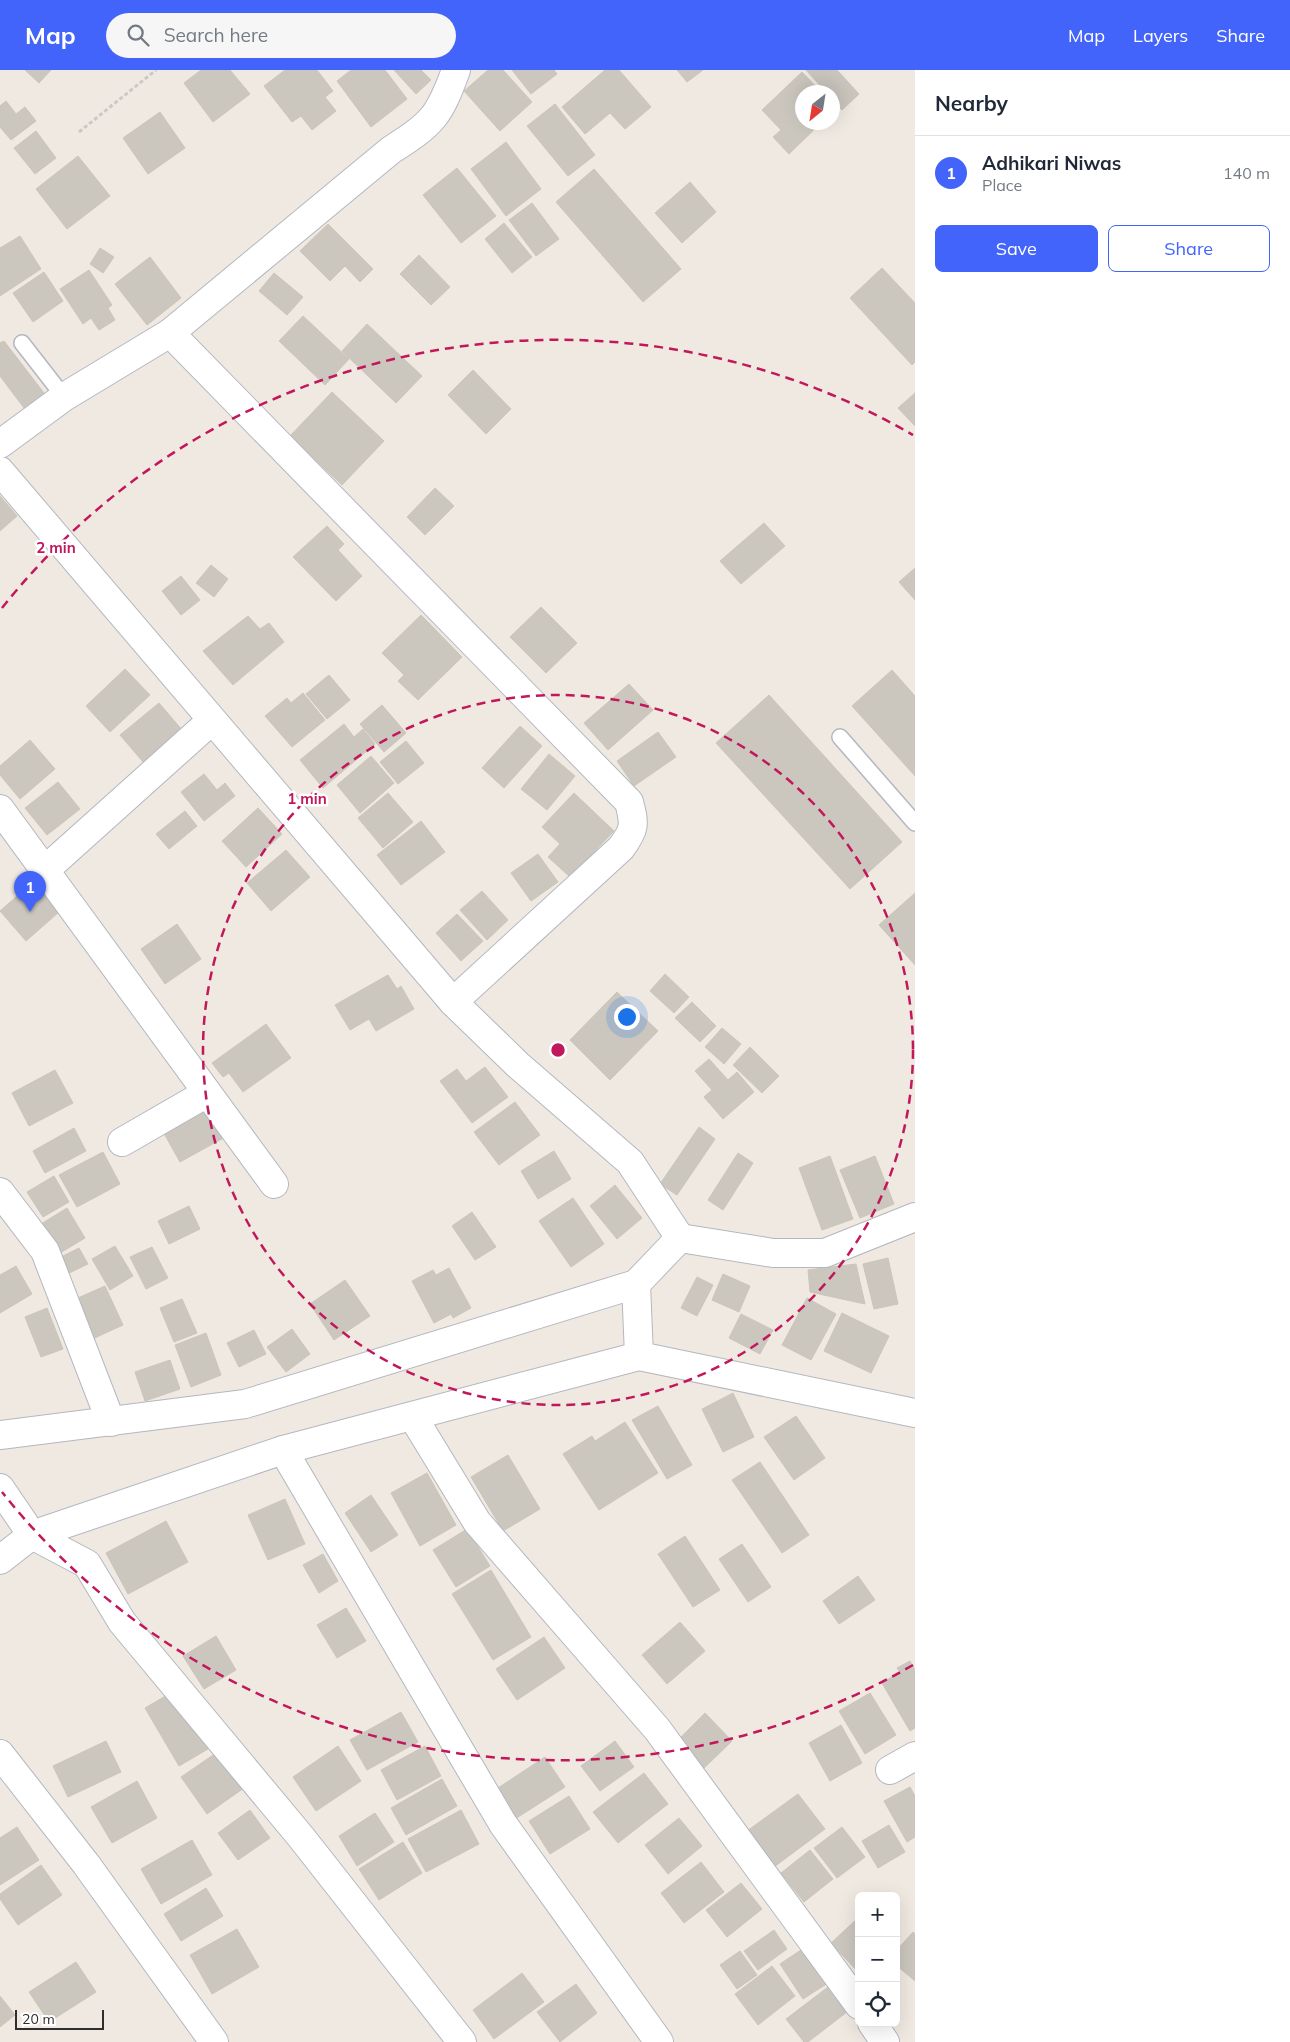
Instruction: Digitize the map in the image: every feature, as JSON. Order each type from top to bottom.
[{"type":"street","points":[[0,444],[64,397],[170,333],[391,150],[419,132],[436,117],[456,70]]},
{"type":"street","points":[[170,333],[629,802],[634,822],[632,833],[622,848],[453,1002]]},
{"type":"street","points":[[0,470],[211,721],[453,1002],[518,1065],[630,1162],[680,1238],[773,1253],[824,1253],[915,1218]]},
{"type":"street","points":[[45,870],[211,721]]},
{"type":"street","points":[[0,809],[274,1184]]},
{"type":"street","points":[[122,1142],[208,1093]]},
{"type":"street","points":[[0,1192],[44,1251],[111,1422]]},
{"type":"street","points":[[0,1435],[245,1404],[636,1284],[680,1238]]},
{"type":"street","points":[[636,1284],[639,1356]]},
{"type":"street","points":[[0,1560],[32,1535],[283,1450],[639,1356],[915,1413]]},
{"type":"street","points":[[413,1417],[477,1522],[657,1729],[855,2001]]},
{"type":"street","points":[[283,1450],[503,1824],[659,2042]]},
{"type":"street","points":[[0,1488],[32,1535],[87,1564],[122,1622],[301,1837],[462,2042]]},
{"type":"street","points":[[0,1754],[86,1864],[214,2042]]},
{"type":"street","points":[[890,1770],[915,1756]]},
{"type":"street","points":[[875,2027],[885,2042]]},
{"type":"lane","points":[[22,343],[64,397]]},
{"type":"lane","points":[[840,737],[915,823]]},
{"type":"path","points":[[79,132],[156,70]]},
{"type":"building","points":[[25,70],[51,70],[39,83]]},
{"type":"building","points":[[201,70],[230,70],[250,94],[213,122],[184,83]]},
{"type":"building","points":[[285,70],[317,70],[333,91],[325,97],[336,111],[312,130],[301,116],[292,122],[264,86]]},
{"type":"building","points":[[351,70],[385,70],[407,99],[371,127],[337,81]]},
{"type":"building","points":[[394,70],[421,70],[431,80],[416,94]]},
{"type":"building","points":[[488,70],[503,70],[532,102],[500,131],[464,91]]},
{"type":"building","points":[[512,70],[554,70],[557,74],[531,94]]},
{"type":"building","points":[[605,70],[619,70],[651,107],[625,129],[610,113],[585,134],[562,107]]},
{"type":"building","points":[[677,70],[703,70],[687,82]]},
{"type":"building","points":[[806,70],[837,70],[859,94],[842,110],[840,108],[840,85],[820,85]]},
{"type":"building","points":[[802,72],[814,85],[795,85],[795,130],[814,130],[789,154],[773,137],[781,130],[762,110]]},
{"type":"building","points":[[6,101],[16,114],[25,107],[36,121],[11,140],[0,127],[0,106]]},
{"type":"building","points":[[555,104],[595,155],[568,176],[527,126]]},
{"type":"building","points":[[160,112],[185,148],[148,174],[123,138]]},
{"type":"building","points":[[36,131],[56,158],[35,174],[14,148]]},
{"type":"building","points":[[506,142],[541,189],[506,216],[471,169]]},
{"type":"building","points":[[78,156],[110,196],[67,229],[36,189]]},
{"type":"building","points":[[457,168],[496,216],[461,243],[423,195]]},
{"type":"building","points":[[594,169],[681,269],[643,302],[556,202]]},
{"type":"building","points":[[690,182],[716,212],[682,243],[655,213]]},
{"type":"building","points":[[532,203],[559,239],[536,256],[509,220]]},
{"type":"building","points":[[504,223],[532,257],[512,273],[485,239]]},
{"type":"building","points":[[328,224],[373,269],[360,282],[345,266],[330,281],[300,251]]},
{"type":"building","points":[[20,236],[41,269],[0,296],[0,248]]},
{"type":"building","points":[[100,248],[114,257],[103,273],[90,264]]},
{"type":"building","points":[[419,255],[450,287],[431,305],[400,274]]},
{"type":"building","points":[[150,257],[181,298],[147,325],[115,284]]},
{"type":"building","points":[[882,268],[915,303],[915,362],[912,365],[850,298]]},
{"type":"building","points":[[89,270],[112,305],[108,308],[115,320],[99,330],[91,318],[83,324],[60,289]]},
{"type":"building","points":[[44,272],[63,301],[33,322],[13,293]]},
{"type":"building","points":[[274,273],[303,297],[287,315],[259,291]]},
{"type":"building","points":[[303,316],[349,359],[325,385],[279,341]]},
{"type":"building","points":[[367,324],[422,376],[396,403],[342,351]]},
{"type":"building","points":[[4,341],[44,393],[24,408],[0,376],[0,343]]},
{"type":"building","points":[[473,370],[511,409],[486,434],[448,395]]},
{"type":"building","points":[[332,392],[384,441],[342,485],[290,436]]},
{"type":"building","points":[[915,393],[915,426],[898,408]]},
{"type":"building","points":[[435,488],[454,506],[425,535],[407,517]]},
{"type":"building","points":[[0,496],[17,516],[0,531]]},
{"type":"building","points":[[764,523],[785,546],[741,584],[720,561]]},
{"type":"building","points":[[327,526],[344,544],[338,550],[362,576],[336,601],[293,557]]},
{"type":"building","points":[[211,565],[228,579],[214,597],[196,583]]},
{"type":"building","points":[[915,568],[915,600],[899,582]]},
{"type":"building","points":[[181,576],[200,600],[181,615],[162,591]]},
{"type":"building","points":[[541,607],[577,643],[546,673],[510,637]]},
{"type":"building","points":[[421,615],[462,657],[418,700],[398,681],[404,675],[382,653]]},
{"type":"building","points":[[248,616],[260,629],[269,623],[284,642],[233,685],[203,651]]},
{"type":"building","points":[[125,669],[150,695],[110,732],[86,706]]},
{"type":"building","points":[[892,670],[915,696],[915,776],[852,706]]},
{"type":"building","points":[[329,675],[350,700],[327,719],[306,694]]},
{"type":"building","points":[[629,684],[653,710],[608,750],[584,723]]},
{"type":"building","points":[[303,693],[325,720],[292,747],[265,716],[287,698],[291,703]]},
{"type":"building","points":[[769,695],[902,842],[850,889],[716,743]]},
{"type":"building","points":[[159,703],[183,731],[144,763],[120,735]]},
{"type":"building","points":[[382,705],[406,733],[384,752],[360,724]]},
{"type":"building","points":[[344,724],[354,737],[363,729],[375,744],[323,788],[300,760]]},
{"type":"building","points":[[520,726],[542,746],[504,788],[482,768]]},
{"type":"building","points":[[658,732],[676,757],[634,786],[617,761]]},
{"type":"building","points":[[30,740],[55,769],[20,799],[0,775],[0,766]]},
{"type":"building","points":[[406,741],[424,763],[398,784],[380,762]]},
{"type":"building","points":[[549,754],[575,776],[547,810],[521,789]]},
{"type":"building","points":[[371,756],[394,783],[360,813],[337,785]]},
{"type":"building","points":[[204,774],[217,790],[225,783],[235,796],[204,821],[181,792]]},
{"type":"building","points":[[58,782],[80,809],[47,835],[25,808]]},
{"type":"building","points":[[388,793],[413,822],[383,848],[358,818]]},
{"type":"building","points":[[574,793],[614,831],[570,877],[548,857],[560,844],[542,827]]},
{"type":"building","points":[[258,808],[282,834],[246,867],[222,841]]},
{"type":"building","points":[[185,811],[197,826],[169,849],[156,834]]},
{"type":"building","points":[[421,821],[445,852],[401,885],[377,855]]},
{"type":"building","points":[[286,850],[310,877],[271,911],[247,883]]},
{"type":"building","points":[[538,854],[558,882],[531,901],[511,873]]},
{"type":"building","points":[[33,882],[59,912],[26,941],[0,911]]},
{"type":"building","points":[[482,891],[508,920],[487,940],[460,910]]},
{"type":"building","points":[[915,893],[915,965],[879,925]]},
{"type":"building","points":[[457,914],[483,941],[461,961],[436,933]]},
{"type":"building","points":[[177,924],[201,959],[165,984],[141,949]]},
{"type":"building","points":[[665,974],[689,997],[674,1013],[650,991]]},
{"type":"building","points":[[388,975],[397,989],[401,986],[414,1009],[376,1031],[369,1019],[350,1030],[335,1005]]},
{"type":"building","points":[[617,992],[658,1031],[610,1080],[570,1040]]},
{"type":"building","points":[[692,1002],[716,1026],[700,1042],[675,1018]]},
{"type":"building","points":[[266,1024],[291,1058],[243,1092],[229,1073],[223,1077],[212,1063]]},
{"type":"building","points":[[722,1028],[741,1044],[724,1064],[705,1047]]},
{"type":"building","points":[[750,1047],[779,1076],[762,1093],[733,1065]]},
{"type":"building","points":[[709,1059],[728,1080],[737,1072],[754,1092],[723,1119],[704,1097],[712,1090],[695,1071]]},
{"type":"building","points":[[485,1067],[508,1097],[472,1123],[440,1081],[457,1069],[466,1081]]},
{"type":"building","points":[[55,1070],[73,1103],[29,1126],[12,1093]]},
{"type":"building","points":[[207,1102],[227,1136],[180,1162],[161,1128]]},
{"type":"building","points":[[515,1102],[540,1135],[499,1165],[474,1132]]},
{"type":"building","points":[[699,1127],[715,1139],[677,1195],[660,1184]]},
{"type":"building","points":[[74,1128],[86,1151],[45,1173],[33,1151]]},
{"type":"building","points":[[554,1151],[571,1179],[538,1199],[521,1171]]},
{"type":"building","points":[[103,1152],[120,1184],[77,1207],[59,1175]]},
{"type":"building","points":[[738,1153],[753,1163],[723,1210],[708,1200]]},
{"type":"building","points":[[830,1156],[853,1219],[822,1230],[799,1168]]},
{"type":"building","points":[[875,1156],[894,1204],[860,1218],[840,1170]]},
{"type":"building","points":[[54,1176],[69,1202],[43,1217],[27,1192]]},
{"type":"building","points":[[615,1185],[642,1218],[617,1239],[590,1206]]},
{"type":"building","points":[[573,1198],[604,1244],[571,1267],[539,1221]]},
{"type":"building","points":[[189,1206],[200,1229],[169,1244],[158,1221]]},
{"type":"building","points":[[67,1208],[85,1238],[60,1253],[41,1224]]},
{"type":"building","points":[[472,1212],[496,1247],[475,1260],[452,1226]]},
{"type":"building","points":[[115,1246],[133,1276],[110,1290],[92,1259]]},
{"type":"building","points":[[152,1247],[168,1278],[146,1289],[130,1257]]},
{"type":"building","points":[[79,1248],[88,1264],[63,1276],[55,1260]]},
{"type":"building","points":[[888,1258],[898,1304],[874,1309],[863,1264]]},
{"type":"building","points":[[856,1264],[865,1304],[810,1292],[808,1270]]},
{"type":"building","points":[[16,1266],[32,1294],[0,1313],[0,1275]]},
{"type":"building","points":[[449,1268],[471,1308],[453,1318],[451,1314],[434,1323],[412,1281],[433,1270],[436,1275]]},
{"type":"building","points":[[723,1274],[750,1286],[739,1312],[712,1300]]},
{"type":"building","points":[[697,1277],[713,1285],[697,1316],[681,1308]]},
{"type":"building","points":[[345,1280],[370,1316],[334,1340],[310,1304]]},
{"type":"building","points":[[105,1286],[123,1325],[88,1341],[71,1301]]},
{"type":"building","points":[[807,1298],[836,1314],[811,1360],[782,1345]]},
{"type":"building","points":[[182,1299],[197,1333],[174,1342],[160,1308]]},
{"type":"building","points":[[47,1308],[63,1349],[41,1357],[25,1317]]},
{"type":"building","points":[[842,1313],[889,1336],[871,1373],[824,1351]]},
{"type":"building","points":[[741,1314],[773,1330],[760,1354],[729,1338]]},
{"type":"building","points":[[292,1329],[310,1354],[286,1372],[267,1347]]},
{"type":"building","points":[[254,1330],[266,1354],[239,1367],[227,1343]]},
{"type":"building","points":[[206,1333],[221,1375],[191,1387],[175,1345]]},
{"type":"building","points":[[170,1360],[180,1389],[145,1401],[135,1372]]},
{"type":"building","points":[[733,1393],[754,1437],[723,1452],[702,1409]]},
{"type":"building","points":[[658,1406],[692,1465],[667,1479],[632,1420]]},
{"type":"building","points":[[796,1416],[825,1458],[794,1480],[764,1437]]},
{"type":"building","points":[[625,1422],[658,1473],[599,1510],[563,1454],[592,1436],[595,1441]]},
{"type":"building","points":[[508,1455],[540,1509],[503,1531],[471,1477]]},
{"type":"building","points":[[760,1462],[809,1535],[782,1553],[732,1480]]},
{"type":"building","points":[[427,1473],[456,1525],[420,1546],[391,1493]]},
{"type":"building","points":[[371,1495],[398,1535],[371,1552],[345,1513]]},
{"type":"building","points":[[285,1499],[305,1544],[268,1560],[248,1515]]},
{"type":"building","points":[[166,1521],[188,1562],[128,1594],[106,1553]]},
{"type":"building","points":[[467,1529],[490,1566],[456,1587],[433,1550]]},
{"type":"building","points":[[685,1536],[720,1590],[693,1607],[658,1554]]},
{"type":"building","points":[[742,1544],[771,1587],[748,1602],[719,1559]]},
{"type":"building","points":[[323,1554],[338,1581],[319,1593],[303,1565]]},
{"type":"building","points":[[491,1570],[531,1637],[493,1660],[452,1594]]},
{"type":"building","points":[[858,1576],[875,1600],[839,1624],[823,1601]]},
{"type":"building","points":[[346,1608],[366,1641],[337,1658],[317,1625]]},
{"type":"building","points":[[680,1622],[705,1651],[667,1684],[642,1655]]},
{"type":"building","points":[[216,1636],[236,1670],[204,1689],[183,1656]]},
{"type":"building","points":[[544,1637],[565,1668],[517,1700],[496,1669]]},
{"type":"building","points":[[910,1661],[915,1670],[915,1728],[910,1731],[882,1683],[900,1672],[897,1668]]},
{"type":"building","points":[[174,1691],[208,1749],[179,1766],[145,1708]]},
{"type":"building","points":[[870,1693],[896,1735],[865,1754],[839,1711]]},
{"type":"building","points":[[401,1712],[418,1742],[367,1770],[350,1740]]},
{"type":"building","points":[[705,1713],[732,1741],[702,1770],[675,1743]]},
{"type":"building","points":[[841,1725],[862,1763],[830,1781],[809,1743]]},
{"type":"building","points":[[106,1741],[121,1772],[68,1797],[53,1766]]},
{"type":"building","points":[[615,1741],[634,1767],[600,1791],[581,1766]]},
{"type":"building","points":[[338,1746],[361,1781],[316,1811],[293,1777]]},
{"type":"building","points":[[425,1746],[441,1776],[397,1800],[381,1770]]},
{"type":"building","points":[[219,1751],[244,1788],[207,1814],[181,1777]]},
{"type":"building","points":[[545,1757],[565,1787],[515,1819],[495,1790]]},
{"type":"building","points":[[644,1773],[668,1804],[618,1843],[593,1812]]},
{"type":"building","points":[[442,1779],[457,1806],[406,1835],[391,1808]]},
{"type":"building","points":[[137,1781],[157,1818],[112,1843],[91,1807]]},
{"type":"building","points":[[910,1787],[915,1796],[915,1837],[907,1842],[884,1801]]},
{"type":"building","points":[[798,1794],[825,1829],[774,1867],[747,1831]]},
{"type":"building","points":[[569,1796],[590,1829],[550,1854],[529,1821]]},
{"type":"building","points":[[250,1810],[270,1838],[238,1860],[218,1833]]},
{"type":"building","points":[[461,1810],[479,1844],[426,1872],[408,1839]]},
{"type":"building","points":[[375,1813],[394,1842],[357,1866],[339,1836]]},
{"type":"building","points":[[679,1818],[702,1846],[668,1874],[645,1845]]},
{"type":"building","points":[[889,1825],[905,1852],[878,1868],[862,1841]]},
{"type":"building","points":[[17,1827],[39,1860],[0,1885],[0,1838]]},
{"type":"building","points":[[842,1827],[865,1857],[837,1878],[814,1848]]},
{"type":"building","points":[[192,1840],[212,1875],[161,1904],[141,1869]]},
{"type":"building","points":[[403,1842],[422,1873],[379,1900],[359,1869]]},
{"type":"building","points":[[810,1850],[833,1879],[804,1902],[781,1873]]},
{"type":"building","points":[[701,1862],[724,1892],[684,1923],[661,1893]]},
{"type":"building","points":[[41,1865],[62,1895],[18,1925],[0,1899],[0,1894]]},
{"type":"building","points":[[741,1883],[762,1909],[727,1937],[706,1910]]},
{"type":"building","points":[[206,1888],[223,1916],[181,1941],[164,1914]]},
{"type":"building","points":[[855,1921],[855,1969],[831,1943]]},
{"type":"building","points":[[237,1929],[259,1967],[212,1994],[190,1955]]},
{"type":"building","points":[[774,1930],[787,1949],[758,1970],[744,1951]]},
{"type":"building","points":[[913,1932],[915,1934],[915,1981],[900,1968],[900,1947]]},
{"type":"building","points":[[804,1948],[828,1983],[803,1999],[780,1964]]},
{"type":"building","points":[[740,1951],[757,1975],[737,1989],[720,1965]]},
{"type":"building","points":[[76,1962],[96,1992],[49,2022],[29,1992]]},
{"type":"building","points":[[772,1966],[795,1996],[758,2025],[735,1994]]},
{"type":"building","points":[[522,1973],[544,2002],[494,2039],[473,2010]]},
{"type":"building","points":[[576,1984],[597,2013],[560,2042],[537,2012]]},
{"type":"building","points":[[828,1987],[847,2012],[808,2042],[804,2042],[786,2019]]},
{"type":"building","points":[[0,1996],[15,2015],[0,2027]]},
{"type":"place","name":"Adhikari Niwas","points":[[30,912]]}]
